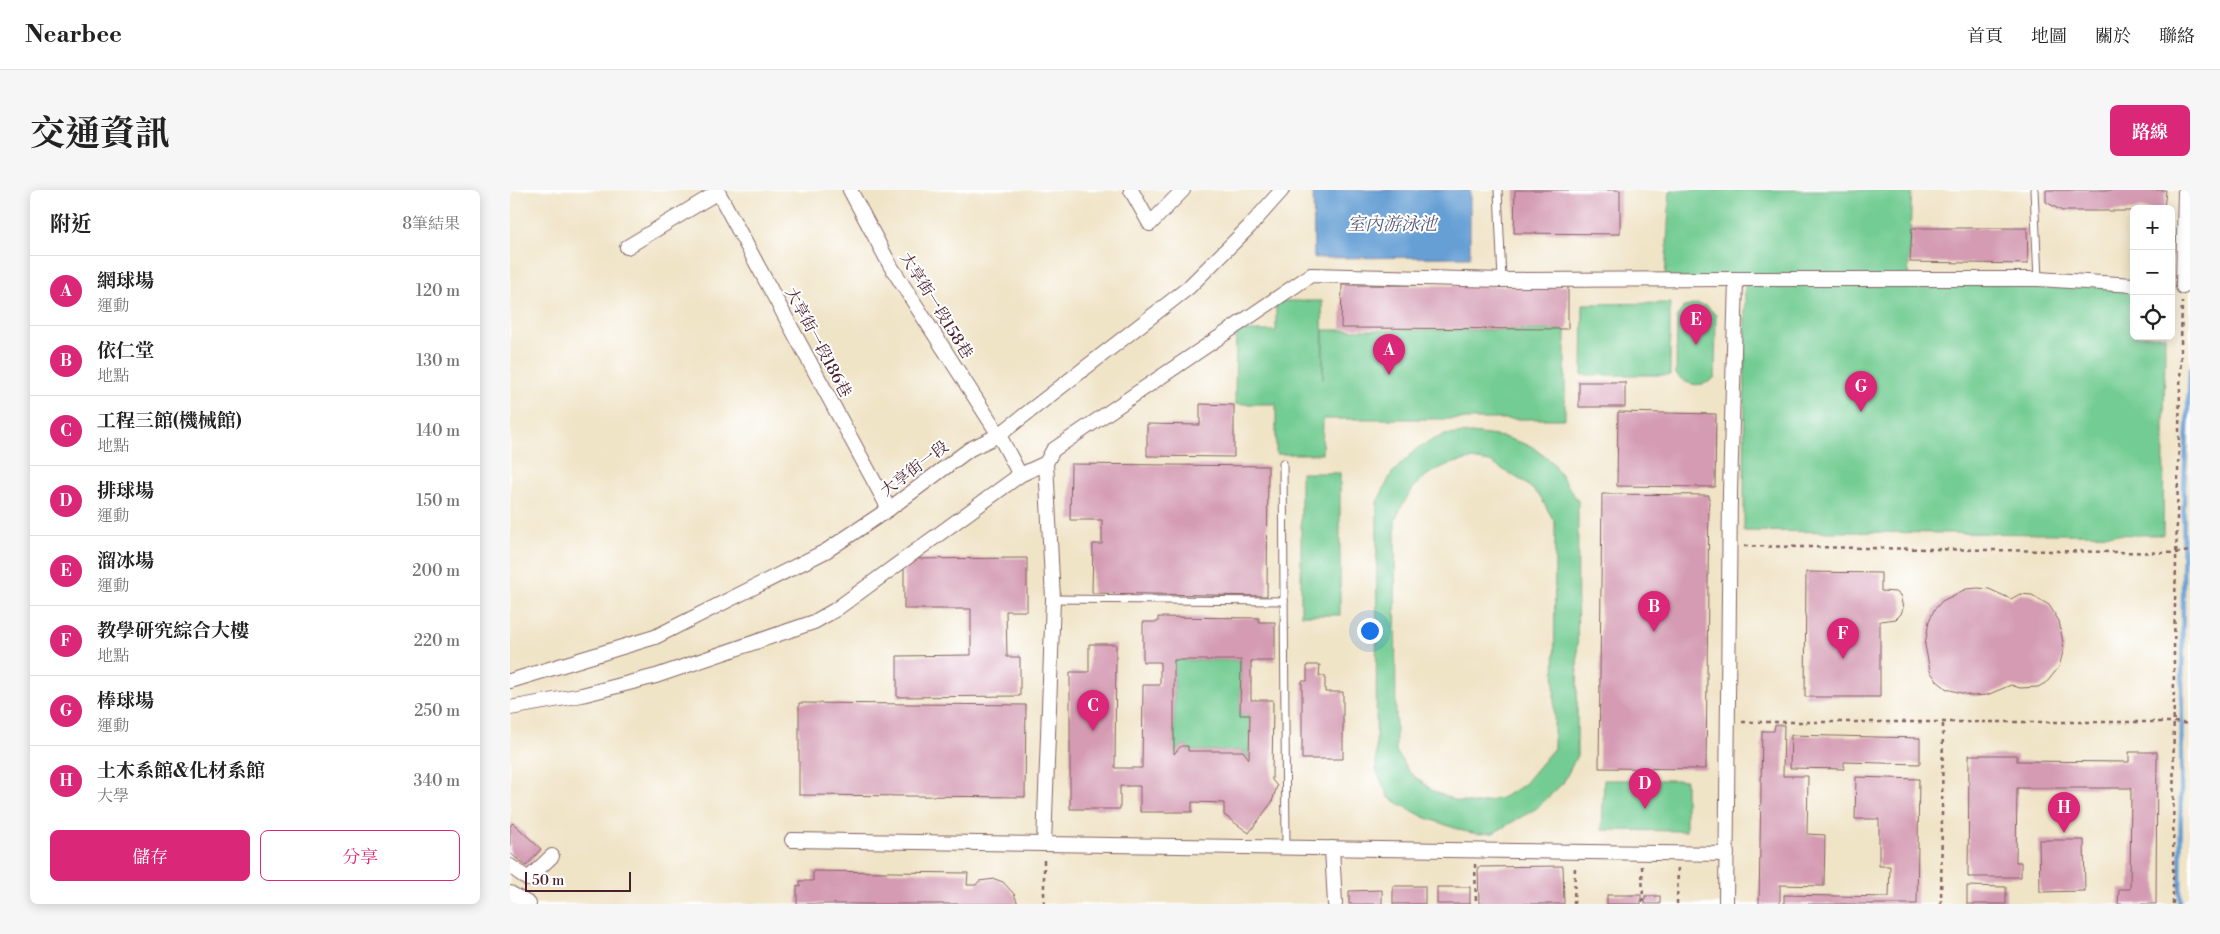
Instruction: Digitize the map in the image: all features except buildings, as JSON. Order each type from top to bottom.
[{"type":"street","name":"大享街一段158巷","points":[[850,190],[890,266],[999,435],[1020,475]]},
{"type":"street","points":[[1131,190],[1150,224],[1183,190]]},
{"type":"street","name":"大享街一段","points":[[510,682],[655,637],[826,551],[889,509],[970,449],[999,435],[1188,288],[1250,226],[1282,190]]},
{"type":"street","points":[[2181,287],[2185,190]]},
{"type":"street","points":[[627,247],[720,191]]},
{"type":"street","name":"大享街一段186巷","points":[[720,191],[889,509]]},
{"type":"street","points":[[1044,847],[1053,599],[1046,463],[1053,450],[1311,275],[1502,280],[2038,279],[2130,285]]},
{"type":"street","points":[[1726,904],[1730,546],[1736,279]]},
{"type":"street","points":[[510,708],[582,695],[656,676],[814,622],[835,610],[1020,475],[1046,463]]},
{"type":"street","points":[[792,840],[1044,847],[1332,848],[1727,854]]},
{"type":"street","points":[[1332,848],[1335,904]]},
{"type":"street","points":[[510,866],[528,879],[552,856]]},
{"type":"street","points":[[510,893],[529,904]]},
{"type":"lane","points":[[1498,190],[1502,280]]},
{"type":"lane","points":[[2034,190],[2038,279]]},
{"type":"lane","points":[[1283,464],[1286,848]]},
{"type":"lane","points":[[1053,599],[1284,601]]},
{"type":"path","points":[[2173,904],[2176,553],[2181,287]]},
{"type":"path","points":[[1730,546],[2176,553],[2190,551]]},
{"type":"path","points":[[1728,722],[2174,722],[2190,724]]},
{"type":"path","points":[[1942,904],[1943,722]]},
{"type":"path","points":[[1044,847],[1044,904]]},
{"type":"path","points":[[1475,850],[1476,904]]},
{"type":"path","points":[[1574,904],[1575,852]]},
{"type":"path","points":[[1642,853],[1643,904]]},
{"type":"path","points":[[1678,853],[1678,904]]},
{"type":"green space","points":[[1670,190],[1912,190],[1908,279],[1665,279]]},
{"type":"green space","points":[[1745,281],[2130,284],[2130,340],[2165,340],[2163,535],[1744,531]]},
{"type":"green space","points":[[1276,301],[1322,301],[1323,379],[1323,330],[1565,330],[1565,419],[1323,419],[1322,454],[1276,454],[1276,404],[1235,404],[1236,331],[1276,331]]},
{"type":"green space","points":[[1670,303],[1670,375],[1582,375],[1583,304]]},
{"type":"green space","points":[[1697,304],[1707,306],[1716,315],[1715,377],[1710,381],[1700,384],[1685,381],[1676,374],[1677,316],[1684,307]]},
{"type":"green space","points":[[1472,433],[1504,437],[1531,446],[1552,462],[1578,501],[1577,756],[1563,783],[1537,808],[1493,833],[1478,834],[1463,831],[1424,817],[1389,798],[1376,770],[1377,502],[1392,473],[1417,448],[1443,435]],"holes":[[[1471,459],[1490,462],[1524,482],[1540,496],[1555,523],[1554,748],[1522,786],[1501,798],[1477,804],[1457,801],[1433,791],[1409,772],[1396,751],[1395,520],[1416,485],[1433,472]]]},
{"type":"green space","points":[[1301,473],[1340,473],[1340,615],[1301,615]]},
{"type":"green space","points":[[1174,660],[1241,660],[1240,715],[1250,715],[1249,759],[1243,751],[1188,751],[1188,746],[1181,746],[1174,754]]},
{"type":"green space","points":[[1604,780],[1686,780],[1686,831],[1602,830]]},
{"type":"water","name":"室內游泳池","points":[[1313,190],[1470,190],[1470,257],[1314,258]]},
{"type":"waterway","points":[[2180,904],[2184,486],[2190,370]]},
{"type":"place","name":"溜冰場","points":[[1696,345]]},
{"type":"place","name":"網球場","points":[[1389,375]]},
{"type":"place","name":"棒球場","points":[[1861,412]]},
{"type":"place","name":"依仁堂","points":[[1654,632]]},
{"type":"place","name":"教學研究綜合大樓","points":[[1843,659]]},
{"type":"place","name":"工程三館(機械館)","points":[[1093,731]]},
{"type":"place","name":"排球場","points":[[1645,809]]},
{"type":"place","name":"土木系館&化材系館","points":[[2064,833]]}]
